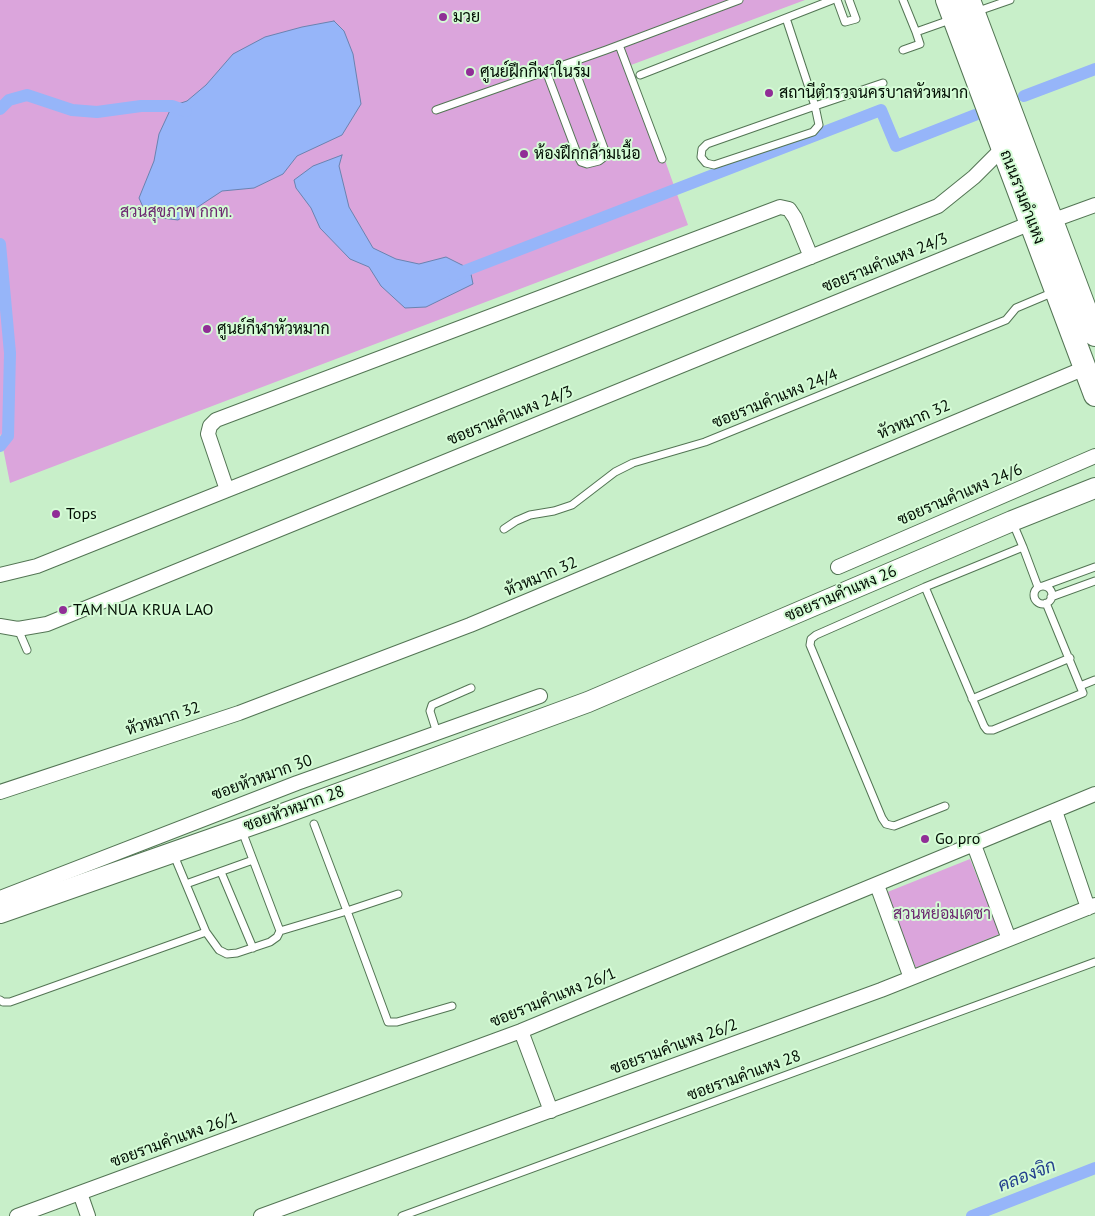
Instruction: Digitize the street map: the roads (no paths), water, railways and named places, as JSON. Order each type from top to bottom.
[{"type":"main road","name":"ถนนรามคำแหง","points":[[978,3],[1095,305]]},
{"type":"main road","name":"ถนนรามคำแหง","points":[[978,3],[1095,335]]},
{"type":"main road","name":"ถนนรามคำแหง","points":[[952,6],[1031,223],[1090,369]]},
{"type":"main road","name":"ถนนรามคำแหง","points":[[952,6],[1090,369],[1095,394]]},
{"type":"street","points":[[0,575],[36,566],[938,206],[974,177],[1003,148]]},
{"type":"street","points":[[1062,217],[1095,205]]},
{"type":"street","points":[[227,490],[208,434],[210,426],[216,420],[780,207],[789,209],[795,218],[811,257]]},
{"type":"street","name":"ซอยรามคำแหง 24/3","points":[[0,626],[18,629],[47,624],[1031,223]]},
{"type":"street","name":"หัวหมาก 32","points":[[0,792],[238,713],[470,625],[1090,369]]},
{"type":"street","name":"ซอยรามคำแหง 24/6","points":[[838,567],[1095,456]]},
{"type":"street","name":"ซอยรามคำแหง 26","points":[[588,702],[1012,521],[1095,488]]},
{"type":"street","name":"ซอยหัวหมาก 30","points":[[0,898],[218,813],[540,696]]},
{"type":"street","name":"ซอยหัวหมาก 28","points":[[0,914],[241,829],[588,702]]},
{"type":"street","name":"ซอยรามคำแหง 26/1","points":[[17,1216],[521,1031],[1095,794]]},
{"type":"street","points":[[1055,811],[1092,906]]},
{"type":"street","points":[[974,845],[1009,939]]},
{"type":"street","points":[[877,885],[912,978]]},
{"type":"street","name":"ซอยรามคำแหง 26/2","points":[[262,1216],[912,978],[1092,906]]},
{"type":"street","points":[[521,1031],[551,1111]]},
{"type":"street","points":[[80,1193],[88,1216]]},
{"type":"lane","points":[[436,110],[546,72],[739,0]]},
{"type":"lane","points":[[640,75],[832,0]]},
{"type":"lane","points":[[836,0],[844,22],[856,19],[849,0]]},
{"type":"lane","points":[[903,50],[920,44],[904,0]]},
{"type":"lane","points":[[978,3],[1010,0]]},
{"type":"lane","points":[[916,32],[952,6]]},
{"type":"lane","points":[[786,18],[816,106],[819,125],[812,132],[714,165],[706,163],[701,157],[702,149],[706,144],[816,106],[883,83]]},
{"type":"lane","points":[[619,45],[662,159]]},
{"type":"lane","points":[[546,72],[578,156],[582,162],[587,164],[599,161],[603,158],[605,151],[572,62]]},
{"type":"lane","name":"ซอยรามคำแหง 24/4","points":[[504,529],[530,515],[554,511],[572,504],[615,472],[633,463],[705,442],[1006,320],[1016,308],[1057,291]]},
{"type":"lane","points":[[925,587],[972,699],[984,726],[988,730],[993,730],[1081,695],[1083,693],[1049,600],[1050,590],[1041,586],[1012,521]]},
{"type":"lane","points":[[945,806],[894,826],[886,824],[810,645],[811,639],[816,635],[925,587],[1023,547]]},
{"type":"lane","points":[[1095,567],[1041,586],[1034,591],[1035,599],[1038,603],[1049,600],[1095,581]]},
{"type":"lane","points":[[18,629],[27,650]]},
{"type":"lane","points":[[972,699],[1070,658]]},
{"type":"lane","points":[[1080,686],[1094,682]]},
{"type":"lane","points":[[437,733],[430,711],[432,705],[471,688]]},
{"type":"lane","points":[[314,824],[388,1022],[397,1022],[452,1006]]},
{"type":"lane","points":[[241,829],[280,931]]},
{"type":"lane","points":[[173,852],[206,932],[219,950],[228,954],[270,942],[277,937],[280,931],[398,894]]},
{"type":"lane","points":[[186,884],[253,860]]},
{"type":"lane","points":[[220,872],[253,948]]},
{"type":"lane","points":[[0,1000],[10,1002],[206,932]]},
{"type":"lane","name":"ซอยรามคำแหง 28","points":[[402,1216],[1095,962]]},
{"type":"water","points":[[334,21],[344,31],[353,54],[361,104],[342,135],[297,156],[283,174],[254,188],[222,191],[178,220],[147,216],[139,198],[154,161],[159,134],[172,106],[187,101],[206,85],[233,54],[265,37]]},
{"type":"water","points":[[342,155],[339,166],[349,207],[373,248],[396,259],[419,264],[446,257],[470,269],[473,284],[426,307],[405,308],[381,286],[369,267],[350,259],[320,228],[311,208],[296,188],[294,180],[313,166]]},
{"type":"waterway","points":[[1024,96],[1095,69]]},
{"type":"waterway","points":[[0,109],[9,100],[27,95],[72,110],[97,112],[141,106],[172,106],[186,111]]},
{"type":"waterway","points":[[454,275],[881,110],[896,146],[975,115]]},
{"type":"waterway","points":[[0,244],[10,353],[8,436],[0,446]]},
{"type":"waterway","name":"คลองจิก","points":[[972,1216],[1095,1168]]},
{"type":"place","name":"มวย","points":[[443,17]]},
{"type":"place","name":"ศูนย์ฝึกกีฬาในร่ม","points":[[470,72]]},
{"type":"place","name":"สถานีตำรวจนครบาลหัวหมาก","points":[[769,93]]},
{"type":"place","name":"ห้องฝึกกล้ามเนื้อ","points":[[524,154]]},
{"type":"place","name":"ศูนย์กีฬาหัวหมาก","points":[[207,329]]},
{"type":"place","name":"Tops","points":[[56,514]]},
{"type":"place","name":"TAM NUA KRUA LAO","points":[[63,610]]},
{"type":"place","name":"Go pro","points":[[925,839]]},
{"type":"park label","name":"สวนสุขภาพ กกท.","points":[[176,212]]},
{"type":"park label","name":"สวนหย่อมเดชา","points":[[942,914]]}]
